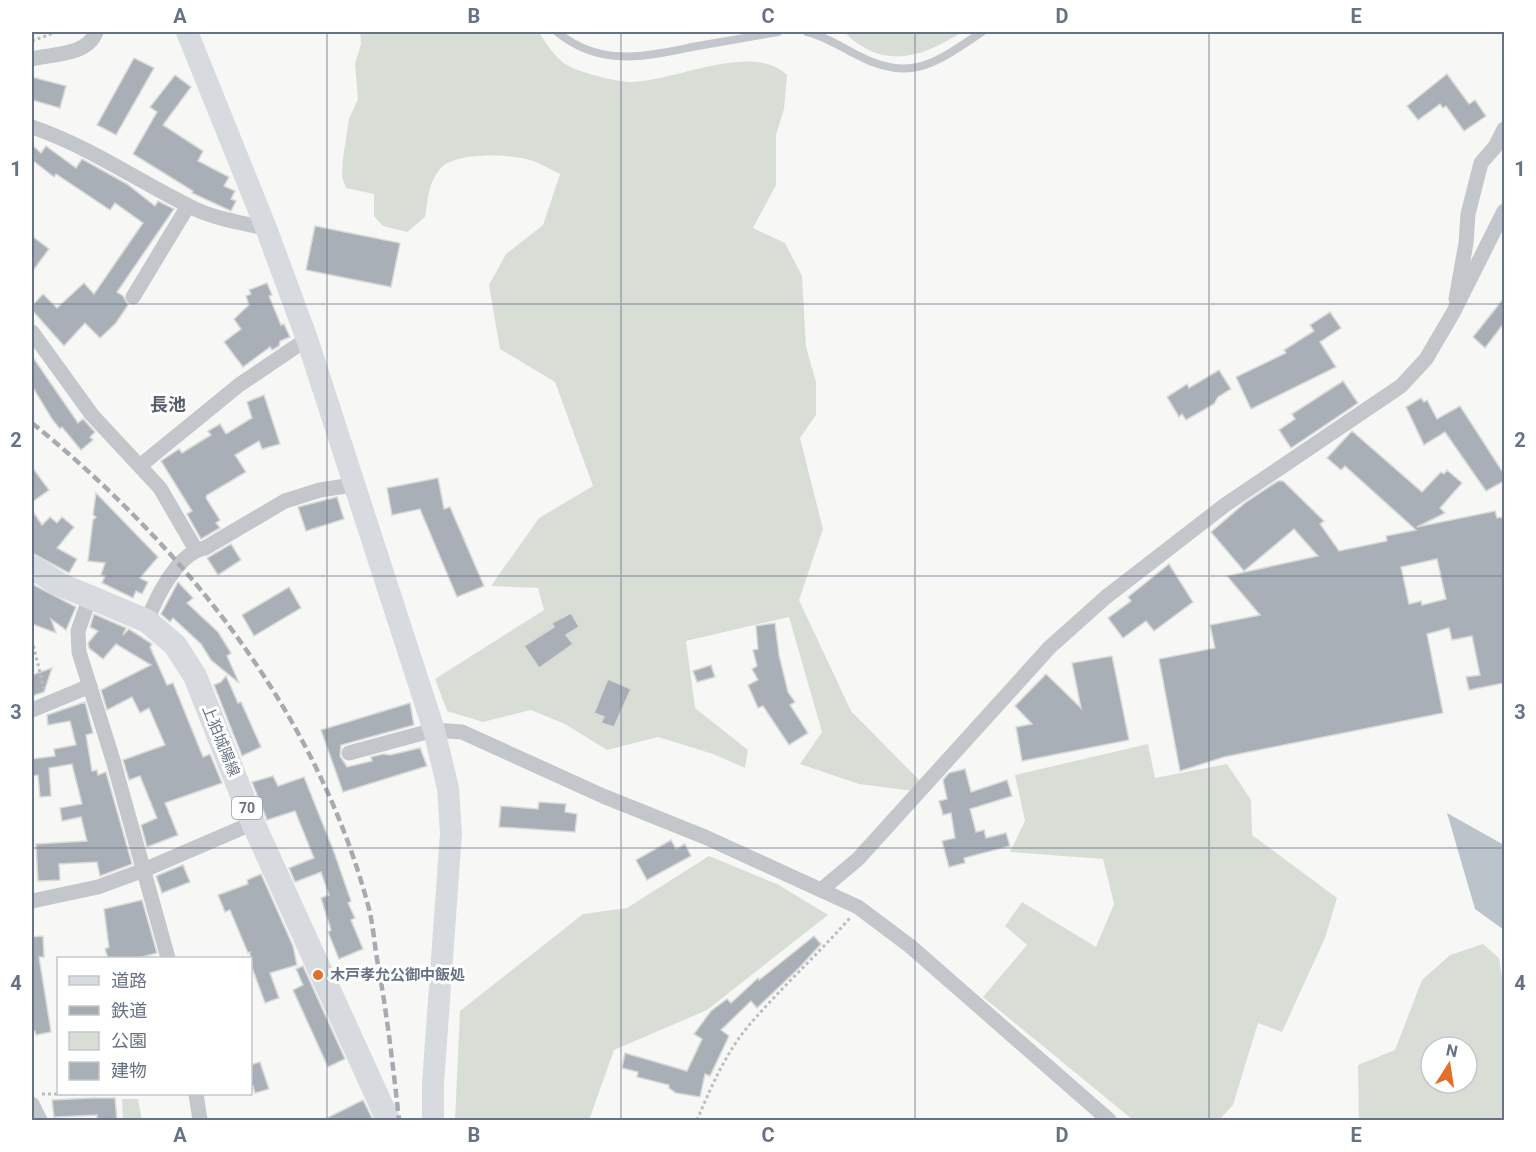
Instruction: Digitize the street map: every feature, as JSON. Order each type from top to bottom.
[{"type":"main road","name":"上狛城陽線","points":[[32,568],[59,584],[147,621],[175,645],[195,676],[253,823],[388,1120]]},
{"type":"street","points":[[32,59],[85,47],[93,40],[96,32]]},
{"type":"street","points":[[187,32],[266,228],[307,339],[434,730],[448,788],[451,833],[433,1084],[433,1120]]},
{"type":"street","points":[[32,127],[62,137],[104,158],[188,206],[231,220],[266,228]]},
{"type":"street","points":[[1453,314],[1467,243],[1468,214],[1481,163],[1495,147],[1504,129]]},
{"type":"street","points":[[133,297],[188,206]]},
{"type":"street","points":[[821,890],[866,850],[1050,647],[1106,597],[1225,506],[1401,387],[1426,359],[1453,314],[1504,211]]},
{"type":"street","points":[[32,332],[92,415],[123,451],[141,465],[160,488],[196,550]]},
{"type":"street","points":[[141,465],[239,385],[307,339]]},
{"type":"street","points":[[147,621],[163,587],[196,550],[205,548],[285,501],[320,490],[354,485]]},
{"type":"street","points":[[90,597],[78,631],[79,652],[168,957]]},
{"type":"street","points":[[32,710],[90,686]]},
{"type":"street","points":[[349,753],[434,730],[462,732],[603,796],[705,837],[858,907],[910,946],[1109,1120]]},
{"type":"street","points":[[32,901],[98,887],[144,870],[253,823]]},
{"type":"street","points":[[196,1095],[200,1120]]},
{"type":"street","points":[[32,1104],[40,1120]]},
{"type":"lane","points":[[557,32],[583,48],[610,56],[635,58],[778,32]]},
{"type":"lane","points":[[807,32],[871,63],[909,70],[938,61],[982,32]]},
{"type":"path","points":[[32,41],[56,32]]},
{"type":"path","points":[[32,640],[48,702]]},
{"type":"path","points":[[697,1120],[725,1062],[750,1024],[808,966],[858,907]]},
{"type":"path","points":[[32,1094],[57,1094]]},
{"type":"green space","points":[[360,32],[539,32],[565,64],[588,73],[624,82],[648,80],[733,62],[754,62],[772,66],[787,75],[784,109],[776,135],[776,185],[753,228],[785,243],[802,276],[806,347],[816,382],[816,415],[800,438],[823,529],[799,600],[851,711],[922,783],[913,791],[859,784],[800,764],[822,732],[789,617],[686,641],[695,708],[748,750],[745,768],[713,754],[658,737],[607,750],[565,724],[531,710],[483,722],[447,711],[435,679],[544,610],[538,588],[491,586],[539,518],[593,486],[555,382],[500,349],[489,285],[506,254],[543,225],[560,174],[534,161],[517,157],[494,155],[457,160],[447,163],[436,174],[429,192],[425,217],[407,232],[383,226],[374,216],[374,194],[346,188],[342,177],[349,119],[358,99],[355,64],[361,44]]},
{"type":"green space","points":[[848,32],[962,32],[933,48],[918,53],[890,56],[861,46],[847,35]]},
{"type":"green space","points":[[1148,744],[1155,778],[1227,764],[1251,800],[1252,835],[1337,898],[1325,938],[1282,1032],[1258,1023],[1233,1105],[1219,1120],[1133,1120],[983,997],[1027,945],[1005,926],[1022,902],[1096,947],[1114,904],[1103,859],[1010,852],[1025,821],[1015,775]]},
{"type":"green space","points":[[709,856],[779,885],[828,915],[707,1010],[614,1050],[589,1120],[455,1120],[460,1011],[583,914],[627,908]]},
{"type":"green space","points":[[1483,944],[1499,958],[1504,989],[1504,1120],[1359,1120],[1358,1065],[1395,1050],[1422,980],[1450,955]]},
{"type":"green space","points":[[122,1099],[138,1099],[142,1120],[123,1120]]},
{"type":"shaded area","points":[[1447,813],[1504,845],[1504,930],[1475,909]]},
{"type":"building","points":[[134,58],[154,68],[116,135],[97,125]]},
{"type":"building","points":[[1447,74],[1469,104],[1475,100],[1486,116],[1464,131],[1446,106],[1443,108],[1440,104],[1418,120],[1407,106]]},
{"type":"building","points":[[175,75],[191,87],[163,125],[203,151],[198,161],[229,177],[224,186],[235,191],[231,199],[236,201],[231,211],[192,193],[193,191],[133,154],[157,112],[150,107]]},
{"type":"building","points":[[32,77],[66,86],[60,108],[32,100]]},
{"type":"building","points":[[32,145],[41,153],[46,146],[76,168],[82,159],[127,184],[155,206],[158,201],[174,209],[117,292],[123,296],[128,305],[116,323],[100,338],[85,323],[64,346],[32,310],[32,306],[43,294],[57,308],[84,283],[94,294],[143,223],[115,203],[110,210],[56,174],[54,177],[32,160]]},
{"type":"building","points":[[315,226],[400,243],[391,287],[306,270]]},
{"type":"building","points":[[32,236],[49,249],[32,272]]},
{"type":"building","points":[[267,283],[272,295],[269,296],[281,325],[284,324],[290,337],[280,341],[279,346],[272,350],[270,347],[243,367],[224,342],[241,329],[234,319],[249,305],[246,296],[251,294],[249,290]]},
{"type":"building","points":[[1504,298],[1504,323],[1485,348],[1473,337]]},
{"type":"building","points":[[1330,312],[1341,328],[1320,342],[1336,367],[1251,409],[1236,377],[1286,353],[1284,350],[1314,331],[1310,325]]},
{"type":"building","points":[[32,356],[78,423],[83,419],[95,432],[90,437],[93,440],[81,450],[62,427],[60,429],[52,419],[32,386]]},
{"type":"building","points":[[1219,370],[1231,389],[1218,397],[1214,404],[1186,420],[1182,414],[1179,417],[1167,397],[1187,384],[1189,388]]},
{"type":"building","points":[[1343,381],[1358,403],[1291,448],[1279,430],[1295,419],[1292,414]]},
{"type":"building","points":[[264,395],[280,444],[262,449],[259,441],[235,455],[246,472],[207,495],[206,498],[220,520],[216,523],[220,528],[201,539],[187,514],[192,511],[161,461],[179,449],[182,453],[211,435],[208,431],[220,424],[226,434],[252,418],[247,402]]},
{"type":"building","points":[[1421,398],[1424,402],[1427,400],[1437,419],[1460,406],[1504,474],[1504,481],[1486,491],[1445,432],[1424,445],[1406,407]]},
{"type":"building","points":[[1352,431],[1422,492],[1441,472],[1444,474],[1447,470],[1462,483],[1440,508],[1445,513],[1417,527],[1495,511],[1497,518],[1504,517],[1504,683],[1469,690],[1466,677],[1480,675],[1472,636],[1452,640],[1449,628],[1427,634],[1443,713],[1224,757],[1180,771],[1159,659],[1215,648],[1210,625],[1260,615],[1227,576],[1318,556],[1294,529],[1244,571],[1211,532],[1246,502],[1278,481],[1283,481],[1324,521],[1320,524],[1339,551],[1387,541],[1386,536],[1416,530],[1345,466],[1341,470],[1327,458]],"holes":[[[1437,559],[1446,599],[1422,605],[1421,601],[1409,604],[1401,567]]]},
{"type":"building","points":[[32,467],[49,490],[32,502]]},
{"type":"building","points":[[438,478],[444,509],[450,507],[484,586],[457,597],[420,509],[392,515],[387,488]]},
{"type":"building","points":[[96,493],[158,557],[140,578],[148,582],[142,594],[136,591],[133,598],[102,583],[105,576],[101,575],[105,563],[88,561],[93,520],[96,517],[93,515]]},
{"type":"building","points":[[337,497],[344,519],[306,531],[298,507]]},
{"type":"building","points":[[32,510],[42,525],[50,517],[57,523],[62,517],[74,527],[57,548],[77,559],[69,573],[32,553]]},
{"type":"building","points":[[231,544],[241,560],[218,575],[207,558]]},
{"type":"building","points":[[1169,564],[1193,602],[1154,631],[1146,621],[1123,638],[1108,618],[1131,601],[1128,597]]},
{"type":"building","points":[[178,582],[193,598],[187,603],[218,632],[231,653],[227,656],[239,683],[211,660],[201,644],[173,618],[170,622],[161,614]]},
{"type":"building","points":[[32,584],[76,607],[66,630],[51,619],[56,633],[32,624]]},
{"type":"building","points":[[289,587],[301,608],[254,636],[242,615]]},
{"type":"building","points":[[571,613],[579,627],[566,635],[573,644],[539,668],[524,646],[554,627],[552,623]]},
{"type":"building","points":[[94,614],[126,628],[123,635],[129,629],[152,644],[150,647],[167,685],[173,683],[203,757],[210,754],[222,783],[165,803],[178,835],[147,847],[141,825],[157,818],[140,776],[129,780],[123,760],[165,745],[149,708],[140,713],[132,697],[107,710],[101,690],[151,665],[116,644],[103,659],[89,648],[88,643],[98,631],[90,627]]},
{"type":"building","points":[[775,623],[779,655],[788,692],[795,702],[790,705],[808,733],[789,745],[763,706],[758,708],[748,685],[758,680],[752,669],[757,666],[753,650],[758,649],[756,626]]},
{"type":"building","points":[[1112,656],[1129,740],[1022,761],[1016,727],[1032,724],[1015,706],[1046,674],[1081,708],[1072,663]]},
{"type":"building","points":[[711,665],[715,677],[697,682],[693,671]]},
{"type":"building","points":[[52,668],[44,692],[32,696],[32,675]]},
{"type":"building","points":[[226,676],[238,703],[241,702],[261,747],[242,756],[214,685]]},
{"type":"building","points":[[608,679],[631,689],[614,727],[601,723],[604,717],[594,713]]},
{"type":"building","points":[[85,702],[93,733],[86,735],[92,771],[97,770],[98,775],[106,772],[132,864],[100,876],[97,862],[59,864],[60,880],[38,881],[36,844],[87,841],[81,817],[62,821],[60,808],[82,804],[72,764],[49,768],[51,796],[40,797],[38,775],[32,776],[32,759],[55,756],[54,749],[76,745],[70,721],[48,725],[47,715]]},
{"type":"building","points":[[410,703],[414,725],[341,745],[340,756],[347,767],[372,761],[371,757],[420,748],[427,766],[343,792],[321,730]]},
{"type":"building","points":[[965,769],[971,792],[1007,780],[1012,796],[970,809],[976,832],[984,830],[986,838],[1006,833],[1010,846],[964,858],[965,863],[949,867],[942,841],[955,838],[951,813],[943,815],[939,801],[947,799],[943,780],[949,773]]},
{"type":"building","points":[[273,776],[278,786],[304,777],[351,901],[348,903],[355,918],[351,920],[363,949],[339,959],[328,932],[331,930],[321,898],[329,895],[321,872],[295,882],[289,868],[314,858],[295,811],[267,820],[252,782]]},
{"type":"building","points":[[539,802],[566,804],[565,812],[577,814],[575,832],[499,827],[501,806],[538,809]]},
{"type":"building","points":[[671,840],[676,849],[685,844],[691,856],[647,880],[636,860]]},
{"type":"building","points":[[183,865],[190,882],[162,893],[156,876]]},
{"type":"building","points":[[261,874],[293,946],[297,965],[270,973],[279,998],[265,1003],[252,967],[250,952],[248,953],[230,910],[225,912],[218,895],[248,884],[247,880]]},
{"type":"building","points":[[142,900],[157,953],[142,957],[108,957],[105,949],[109,947],[104,909]]},
{"type":"building","points":[[43,936],[44,957],[39,957],[51,1032],[36,1035],[35,1031],[32,1032],[32,937]]},
{"type":"building","points":[[814,936],[821,944],[799,968],[757,1008],[751,1001],[721,1030],[729,1036],[710,1076],[705,1074],[700,1097],[676,1093],[669,1088],[669,1085],[637,1077],[638,1072],[622,1068],[625,1053],[687,1071],[702,1039],[694,1034],[711,1011],[727,999],[731,1003],[758,978],[759,980]]},
{"type":"building","points":[[303,966],[345,1059],[328,1067],[293,990],[303,985],[296,969]]},
{"type":"building","points":[[260,1062],[269,1089],[255,1093],[252,1086],[252,1064]]},
{"type":"building","points":[[115,1098],[117,1120],[97,1120],[97,1115],[54,1117],[52,1100]]},
{"type":"building","points":[[363,1100],[373,1120],[323,1120]]},
{"type":"railway","points":[[32,423],[88,471],[142,523],[192,579],[238,638],[279,700],[315,766],[345,834],[370,912],[387,1019],[399,1120]]},
{"type":"place","name":"木戸孝允公御中飯処","points":[[318,975]]},
{"type":"district","name":"長池","points":[[168,404]]}]
